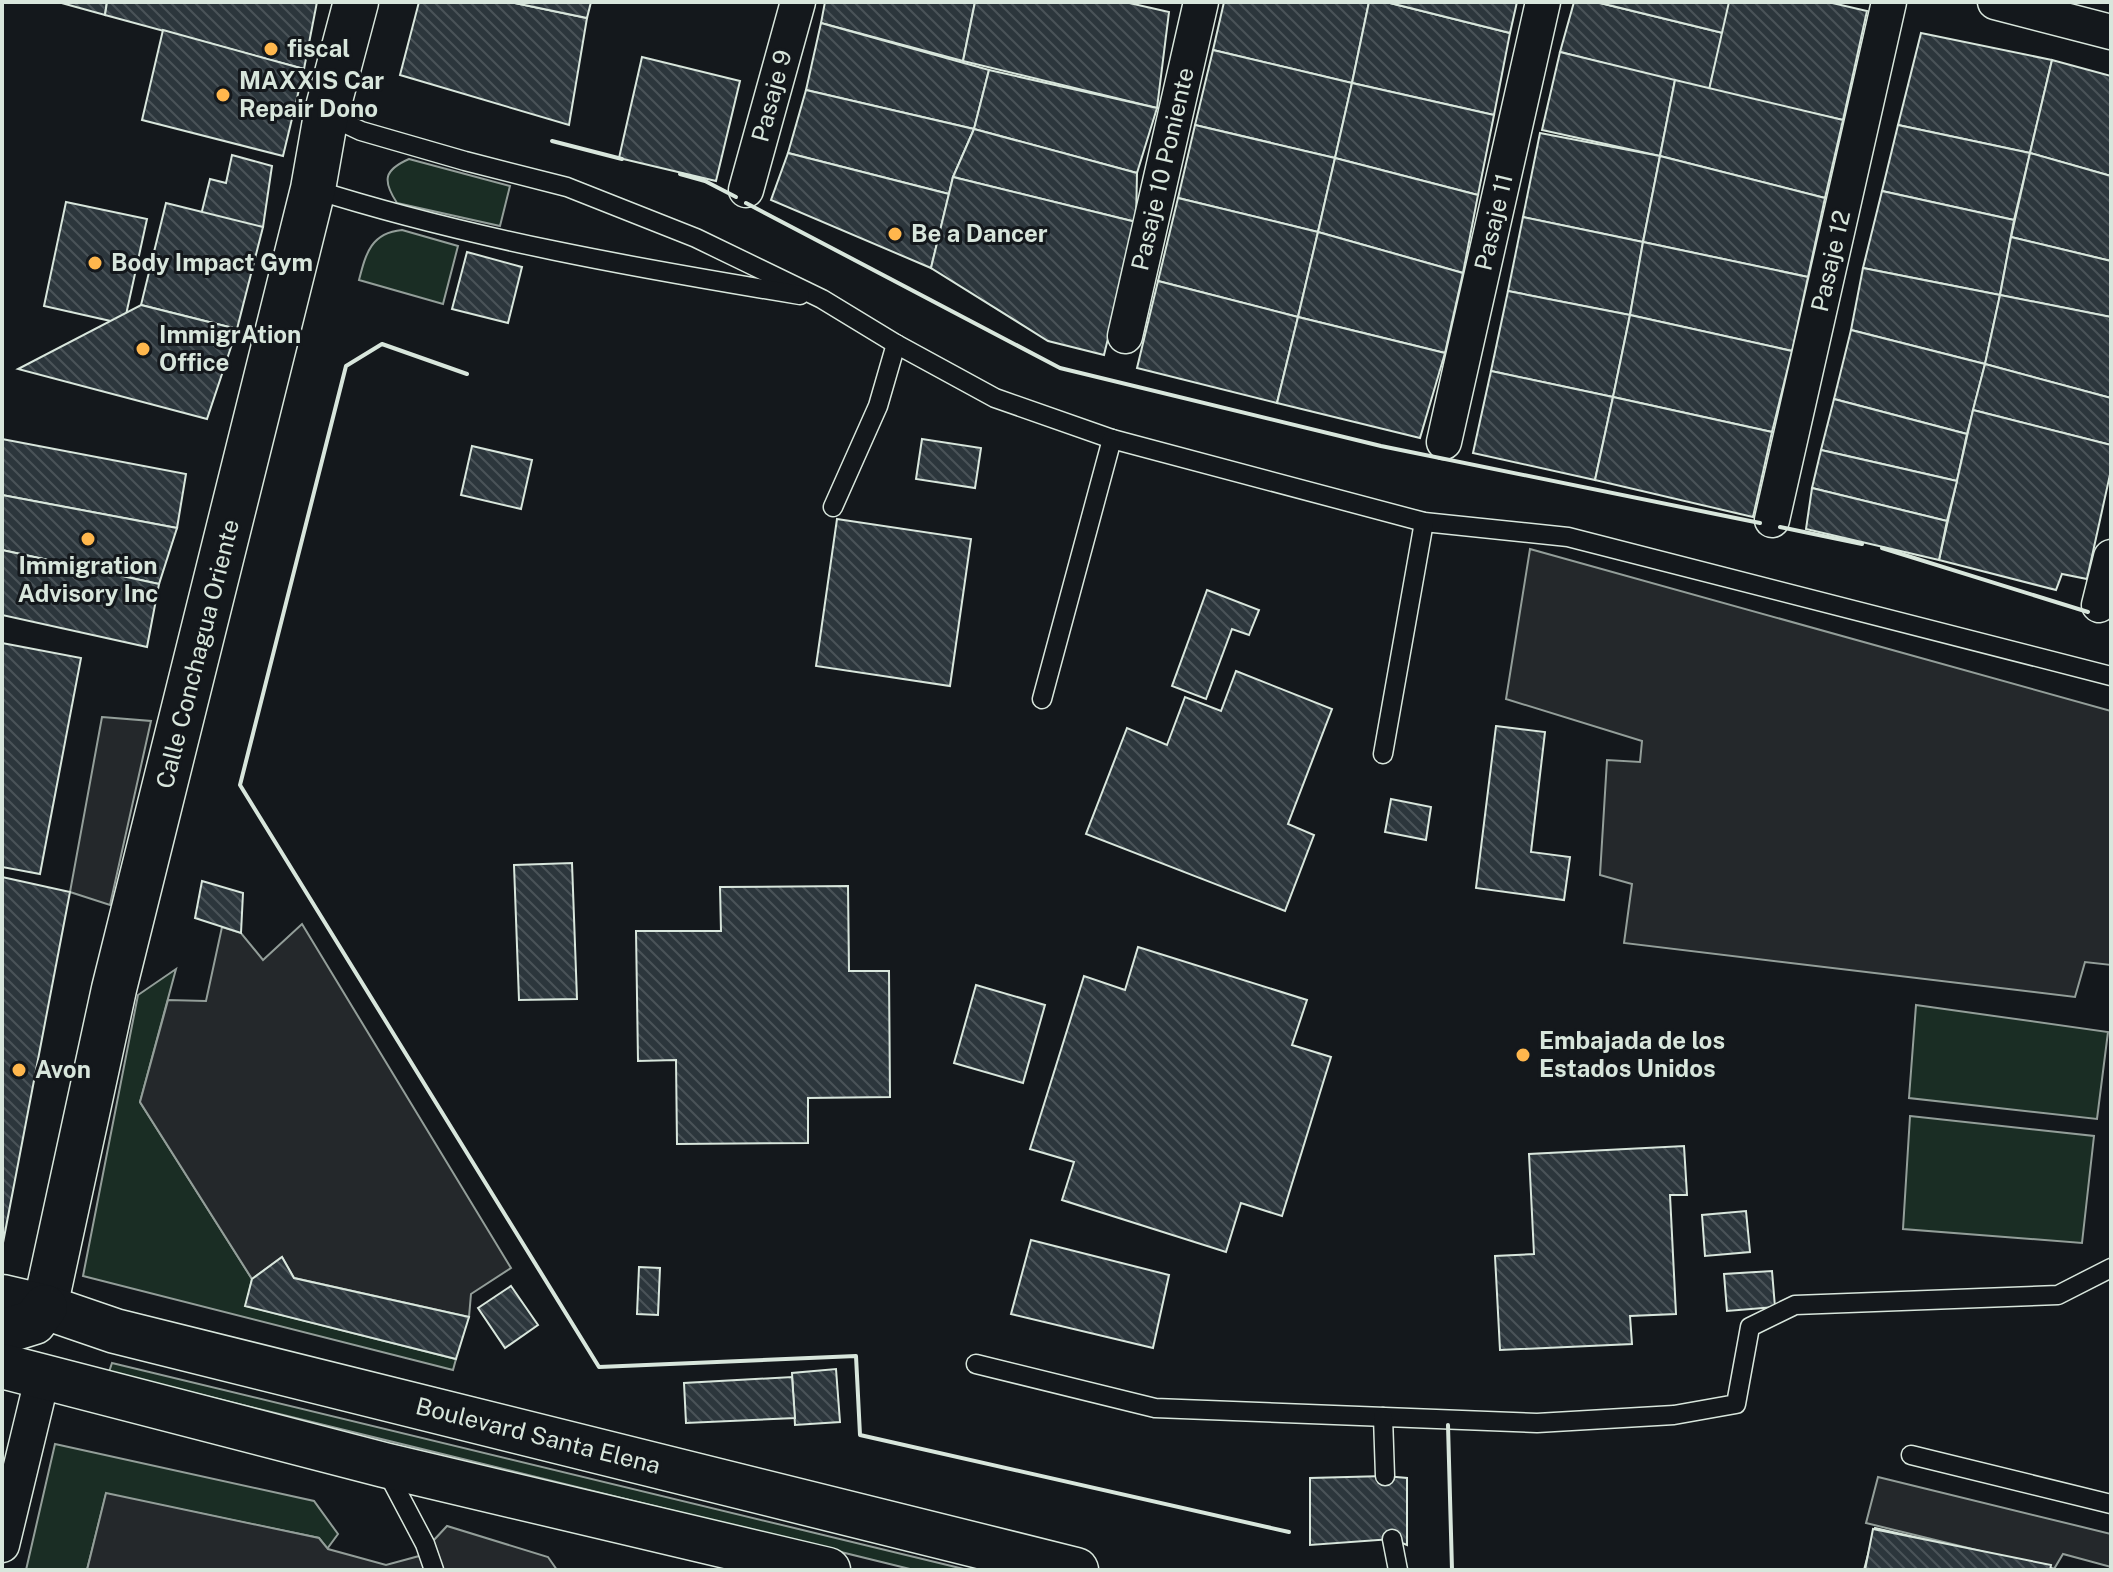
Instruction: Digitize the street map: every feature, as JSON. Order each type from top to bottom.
[{"type":"main road","name":"Calle Conchagua Oriente","points":[[45,1307],[114,989],[313,189],[326,115],[356,2]]},
{"type":"main road","name":"Boulevard Santa Elena","points":[[2,1297],[45,1307],[115,1331],[1076,1570]]},
{"type":"main road","points":[[2,1332],[34,1322],[45,1307]]},
{"type":"main road","points":[[22,1370],[53,1351],[69,1344],[85,1342],[226,1381],[255,1384],[305,1378]]},
{"type":"main road","points":[[22,1370],[384,1465],[828,1570]]},
{"type":"street","name":"Pasaje 9","points":[[746,190],[798,2]]},
{"type":"street","name":"Pasaje 10 Poniente","points":[[1125,336],[1201,2]]},
{"type":"street","name":"Pasaje 11","points":[[1444,442],[1543,2]]},
{"type":"street","name":"Pasaje 12","points":[[1772,520],[1889,2]]},
{"type":"street","points":[[1995,2],[2111,32]]},
{"type":"street","points":[[2099,605],[2111,557]]},
{"type":"street","points":[[2,1545],[22,1370]]},
{"type":"lane","points":[[326,115],[361,131],[567,187],[696,238],[822,299],[995,398],[1112,439],[1424,522],[1568,537],[2111,676]]},
{"type":"lane","points":[[313,189],[440,224],[559,251],[822,299]]},
{"type":"lane","points":[[833,507],[878,406],[896,344]]},
{"type":"lane","points":[[1042,699],[1112,439]]},
{"type":"lane","points":[[1383,754],[1424,522]]},
{"type":"lane","points":[[976,1364],[1155,1408],[1537,1423],[1674,1415],[1736,1404],[1750,1327],[1795,1305],[2058,1295],[2111,1268]]},
{"type":"lane","points":[[1383,1417],[1385,1476]]},
{"type":"lane","points":[[1911,1455],[2111,1504]]},
{"type":"lane","points":[[384,1465],[425,1544],[434,1570]]},
{"type":"lane","points":[[1382,1570],[1392,1545],[1398,1570]]},
{"type":"green space","points":[[409,159],[510,186],[500,226],[397,203],[389,188],[388,176],[394,167]]},
{"type":"green space","points":[[402,230],[458,246],[443,304],[359,280],[368,253],[377,240],[383,235]]},
{"type":"green space","points":[[176,969],[140,1102],[252,1279],[246,1306],[456,1359],[453,1370],[83,1276],[138,995]]},
{"type":"green space","points":[[1916,1005],[2108,1032],[2097,1119],[1909,1098]]},
{"type":"green space","points":[[1910,1116],[2094,1136],[2082,1243],[1903,1229]]},
{"type":"green space","points":[[112,1363],[968,1570],[914,1570],[109,1372]]},
{"type":"green space","points":[[55,1444],[314,1501],[338,1534],[327,1549],[319,1538],[106,1494],[87,1570],[26,1570]]},
{"type":"shaded area","points":[[1530,549],[2111,711],[2111,965],[2085,962],[2075,997],[1624,943],[1632,884],[1600,875],[1607,760],[1640,762],[1642,741],[1506,699]]},
{"type":"shaded area","points":[[102,717],[151,721],[110,905],[70,892]]},
{"type":"shaded area","points":[[302,924],[511,1268],[471,1294],[469,1317],[294,1278],[282,1257],[252,1279],[140,1102],[168,1000],[206,1001],[222,927],[241,933],[263,960]]},
{"type":"shaded area","points":[[1878,1477],[2111,1534],[2111,1567],[2063,1554],[2054,1569],[1866,1523]]},
{"type":"shaded area","points":[[106,1493],[319,1538],[328,1549],[386,1565],[419,1556],[447,1526],[548,1557],[557,1570],[87,1570]]},
{"type":"building","points":[[58,2],[107,2],[105,15]]},
{"type":"building","name":"fiscal","points":[[107,2],[317,2],[304,69],[105,15]]},
{"type":"building","points":[[419,2],[510,2],[587,18],[569,125],[400,75]]},
{"type":"building","points":[[510,2],[591,2],[587,18]]},
{"type":"building","points":[[825,2],[975,2],[963,61],[821,23]]},
{"type":"building","points":[[975,2],[1125,2],[1169,12],[1157,108],[963,61]]},
{"type":"building","points":[[1224,2],[1369,2],[1352,83],[1213,50]]},
{"type":"building","points":[[1369,2],[1386,2],[1510,33],[1494,115],[1352,83]]},
{"type":"building","points":[[1386,2],[1517,2],[1510,33]]},
{"type":"building","points":[[1574,2],[1596,2],[1723,33],[1709,90],[1560,52]]},
{"type":"building","points":[[1596,2],[1730,2],[1723,33]]},
{"type":"building","points":[[1729,2],[1828,2],[1867,11],[1843,120],[1709,90]]},
{"type":"building","points":[[821,23],[989,70],[974,129],[806,90]]},
{"type":"building","name":"MAXXIS Car Repair Dono","points":[[163,30],[304,69],[283,156],[142,120]]},
{"type":"building","points":[[1921,33],[2052,60],[2030,153],[1898,125]]},
{"type":"building","points":[[1213,50],[1352,83],[1335,158],[1195,125]]},
{"type":"building","points":[[1560,52],[1675,80],[1660,156],[1542,130]]},
{"type":"building","points":[[642,57],[740,81],[716,181],[619,158]]},
{"type":"building","points":[[2052,60],[2111,76],[2111,176],[2030,153]]},
{"type":"building","points":[[989,70],[1157,108],[1137,173],[974,129]]},
{"type":"building","points":[[1675,80],[1843,120],[1825,198],[1660,156]]},
{"type":"building","points":[[1352,83],[1494,115],[1478,195],[1335,158]]},
{"type":"building","points":[[806,90],[974,129],[949,194],[788,153]]},
{"type":"building","points":[[1195,125],[1335,158],[1318,232],[1178,198]]},
{"type":"building","points":[[1898,125],[2030,153],[2014,220],[1882,191]]},
{"type":"building","points":[[974,129],[1137,173],[1136,222],[953,177]]},
{"type":"building","points":[[1540,133],[1660,156],[1643,242],[1523,217]]},
{"type":"building","name":"Be a Dancer","points":[[788,153],[949,194],[931,268],[771,200]]},
{"type":"building","points":[[2030,153],[2111,176],[2111,261],[2011,237]]},
{"type":"building","points":[[232,155],[272,166],[263,227],[199,223],[210,179],[226,183]]},
{"type":"building","points":[[1660,156],[1825,198],[1808,277],[1643,242]]},
{"type":"building","points":[[1335,158],[1478,195],[1463,273],[1318,232]]},
{"type":"building","points":[[953,177],[1136,222],[1104,355],[1048,341],[931,268]]},
{"type":"building","points":[[1882,191],[2014,220],[2000,295],[1863,268]]},
{"type":"building","points":[[1178,198],[1318,232],[1298,317],[1158,281]]},
{"type":"building","name":"Body Impact Gym","points":[[66,202],[147,219],[124,324],[44,306]]},
{"type":"building","points":[[166,203],[263,227],[237,329],[141,305]]},
{"type":"building","points":[[1523,217],[1643,242],[1630,315],[1508,291]]},
{"type":"building","points":[[1318,232],[1463,273],[1445,353],[1298,317]]},
{"type":"building","points":[[2011,237],[2111,261],[2111,317],[2000,295]]},
{"type":"building","points":[[1643,242],[1808,277],[1792,351],[1630,315]]},
{"type":"building","points":[[467,252],[522,267],[508,323],[452,309]]},
{"type":"building","points":[[1863,268],[2000,295],[1985,364],[1851,330]]},
{"type":"building","points":[[1158,281],[1298,317],[1277,403],[1137,368]]},
{"type":"building","points":[[1508,291],[1630,315],[1613,397],[1491,371]]},
{"type":"building","points":[[2000,295],[2111,317],[2111,398],[1985,364]]},
{"type":"building","name":"ImmigrAtion Office","points":[[141,305],[237,329],[207,419],[18,369]]},
{"type":"building","points":[[1630,315],[1792,351],[1772,432],[1613,397]]},
{"type":"building","points":[[1298,317],[1445,353],[1420,438],[1277,403]]},
{"type":"building","points":[[1851,330],[1985,364],[1967,434],[1834,399]]},
{"type":"building","points":[[1985,364],[2111,398],[2111,445],[1973,410]]},
{"type":"building","points":[[1491,371],[1613,397],[1595,480],[1473,453]]},
{"type":"building","points":[[1613,397],[1772,432],[1753,517],[1595,480]]},
{"type":"building","points":[[1834,399],[1967,434],[1957,481],[1821,450]]},
{"type":"building","points":[[1973,410],[2111,445],[2111,470],[2087,579],[2062,574],[2056,590],[1939,560]]},
{"type":"building","points":[[2,439],[186,474],[177,528],[2,495]]},
{"type":"building","points":[[922,439],[981,448],[975,488],[916,479]]},
{"type":"building","points":[[472,446],[532,460],[521,509],[461,495]]},
{"type":"building","points":[[1821,450],[1957,481],[1947,521],[1812,488]]},
{"type":"building","points":[[1812,488],[1947,521],[1939,560],[1806,529]]},
{"type":"building","name":"Immigration Advisory Inc","points":[[2,495],[177,528],[159,584],[2,550]]},
{"type":"building","points":[[837,519],[971,539],[950,686],[816,666]]},
{"type":"building","points":[[2,550],[159,584],[147,647],[2,615]]},
{"type":"building","points":[[1207,590],[1259,610],[1249,635],[1232,629],[1206,699],[1172,686]]},
{"type":"building","points":[[2,643],[81,658],[40,874],[2,867]]},
{"type":"building","points":[[1236,671],[1332,709],[1288,824],[1314,835],[1285,911],[1086,834],[1127,728],[1167,745],[1185,697],[1221,711]]},
{"type":"building","points":[[1496,726],[1545,732],[1531,852],[1570,857],[1564,900],[1476,888]]},
{"type":"building","points":[[1391,799],[1431,807],[1426,840],[1385,832]]},
{"type":"building","points":[[572,863],[577,999],[519,1000],[514,865]]},
{"type":"building","name":"Avon","points":[[2,877],[70,892],[2,1248]]},
{"type":"building","points":[[202,881],[243,893],[241,933],[195,918]]},
{"type":"building","points":[[848,886],[849,971],[889,971],[890,1097],[808,1098],[808,1143],[677,1144],[676,1060],[638,1061],[636,931],[721,931],[720,887]]},
{"type":"building","points":[[1138,947],[1307,1000],[1292,1045],[1331,1057],[1282,1216],[1241,1203],[1226,1252],[1062,1200],[1074,1162],[1030,1149],[1084,976],[1125,990]]},
{"type":"building","points":[[976,985],[1045,1005],[1023,1083],[954,1063]]},
{"type":"building","points":[[1684,1146],[1687,1195],[1670,1195],[1676,1314],[1630,1316],[1632,1344],[1500,1350],[1495,1256],[1534,1254],[1529,1154]]},
{"type":"building","points":[[1746,1211],[1750,1252],[1705,1256],[1702,1215]]},
{"type":"building","points":[[1031,1240],[1169,1275],[1153,1348],[1011,1314]]},
{"type":"building","points":[[282,1257],[294,1278],[469,1317],[456,1359],[245,1306],[252,1279]]},
{"type":"building","points":[[639,1267],[660,1268],[658,1315],[637,1314]]},
{"type":"building","points":[[1772,1271],[1775,1307],[1727,1311],[1724,1274]]},
{"type":"building","points":[[511,1286],[538,1325],[505,1348],[478,1308]]},
{"type":"building","points":[[836,1369],[840,1422],[795,1425],[792,1373]]},
{"type":"building","points":[[792,1377],[795,1418],[686,1423],[684,1383]]},
{"type":"building","points":[[1310,1478],[1407,1478],[1407,1545],[1392,1539],[1310,1545]]},
{"type":"building","points":[[1875,1528],[2054,1569],[1864,1570]]},
{"type":"building","points":[[1873,1529],[2051,1565],[2050,1570],[1865,1570]]},
{"type":"wall","points":[[552,141],[622,159]]},
{"type":"wall","points":[[680,174],[705,181],[736,197]]},
{"type":"wall","points":[[746,203],[1060,368],[1381,446],[1760,523]]},
{"type":"wall","points":[[467,374],[382,344],[346,366],[240,785],[599,1367],[856,1356],[860,1435],[1289,1532]]},
{"type":"wall","points":[[1780,527],[1862,544]]},
{"type":"wall","points":[[1882,548],[2088,612]]},
{"type":"wall","points":[[1448,1425],[1452,1570]]},
{"type":"place","name":"fiscal","points":[[271,49]]},
{"type":"place","name":"MAXXIS Car Repair Dono","points":[[223,95]]},
{"type":"place","name":"Be a Dancer","points":[[895,234]]},
{"type":"place","name":"Body Impact Gym","points":[[95,263]]},
{"type":"place","name":"ImmigrAtion Office","points":[[143,349]]},
{"type":"place","name":"Immigration Advisory Inc","points":[[88,539]]},
{"type":"place","name":"Embajada de los Estados Unidos","points":[[1523,1055]]},
{"type":"place","name":"Avon","points":[[19,1070]]}]
